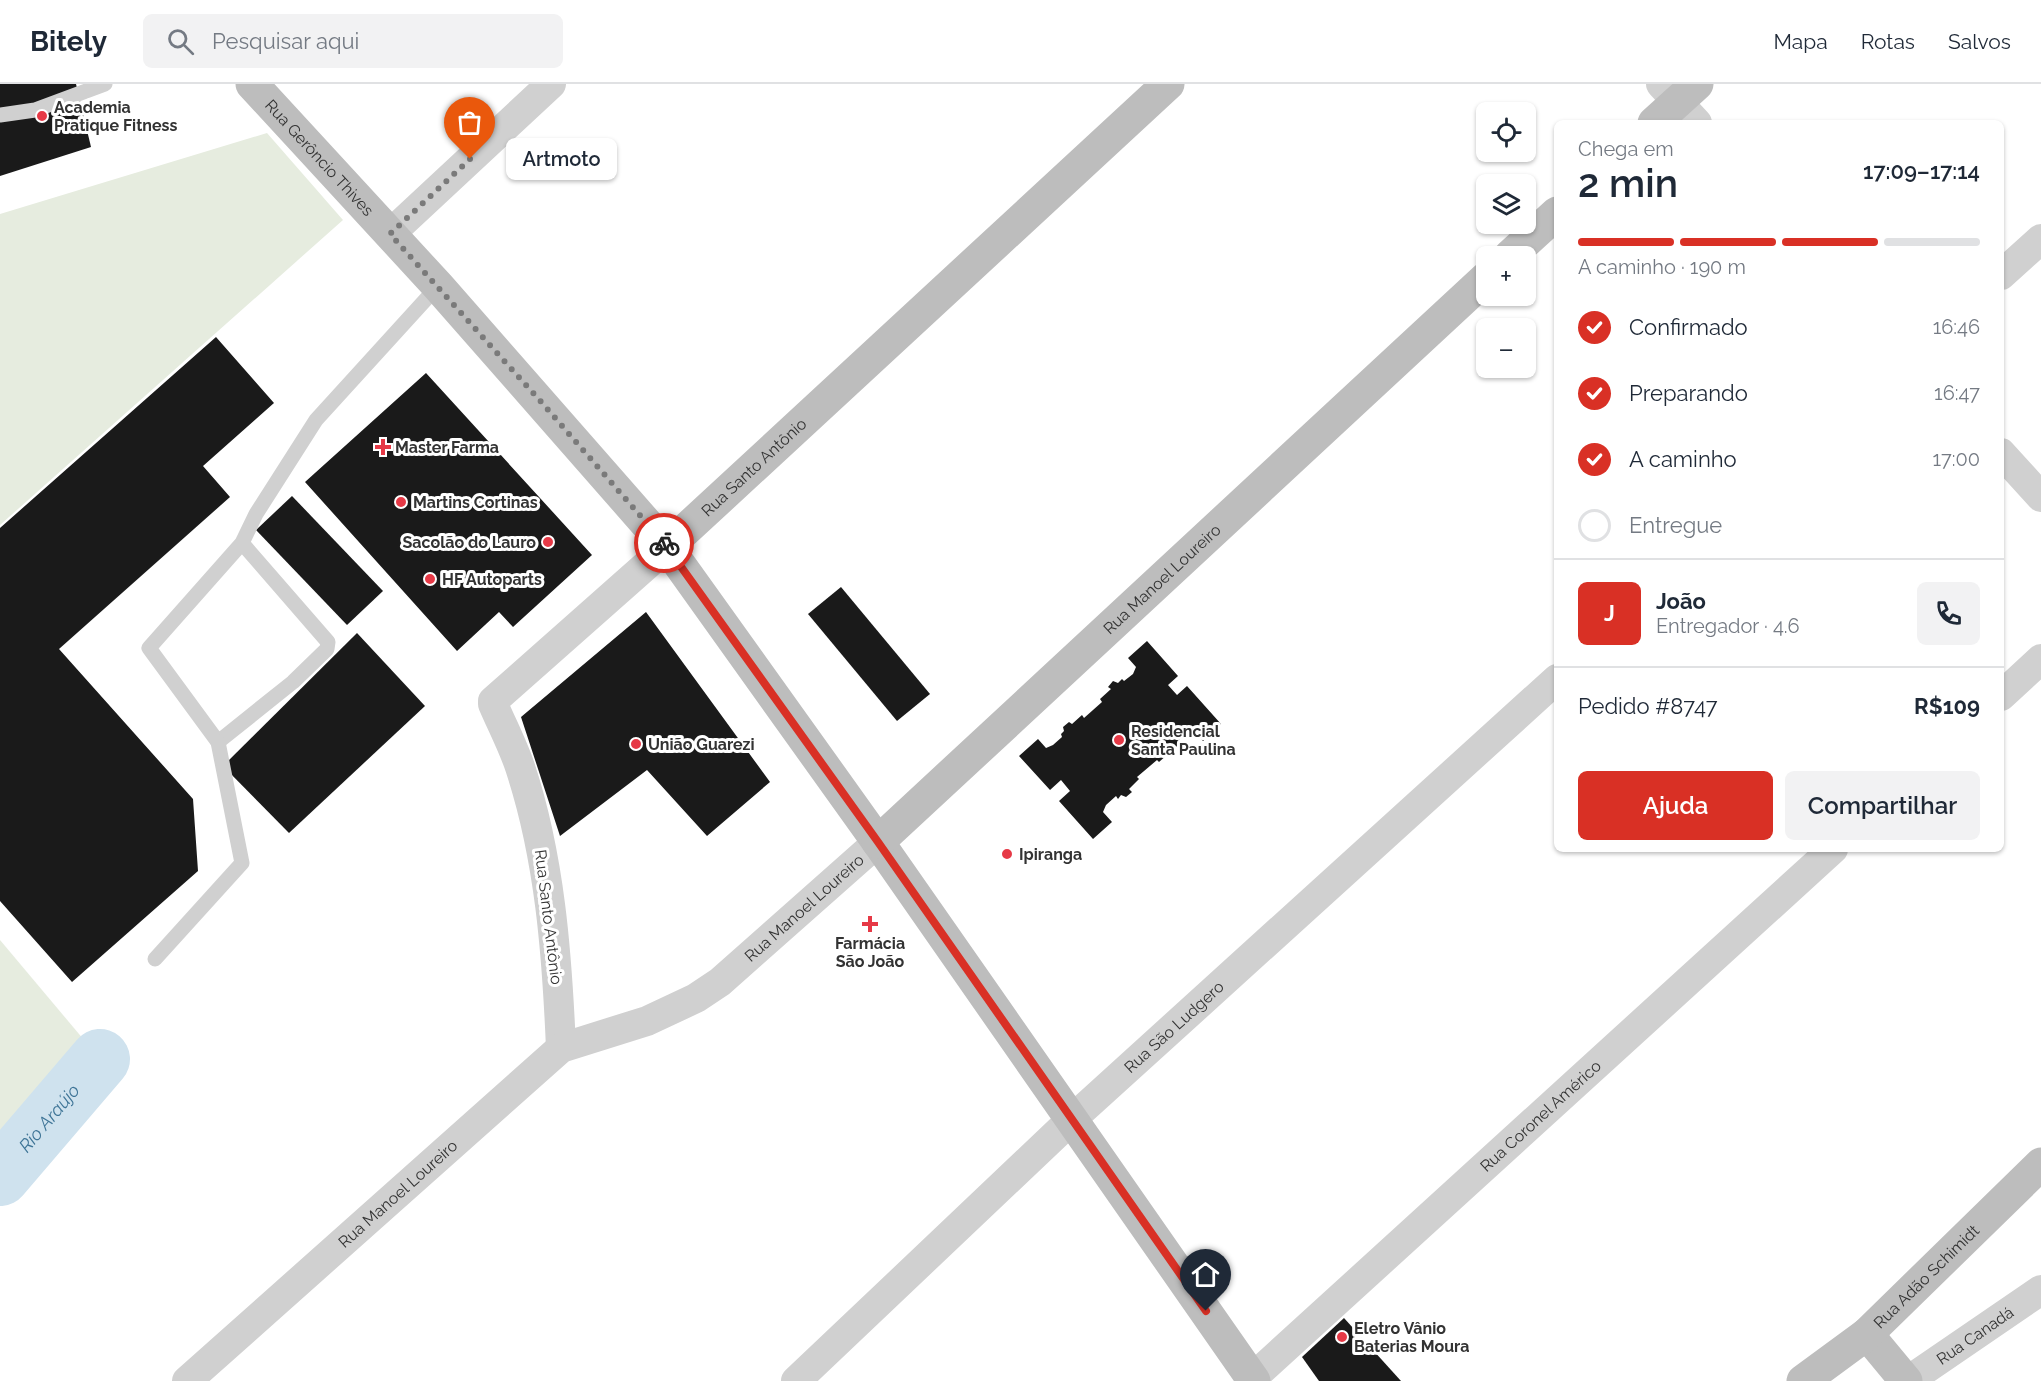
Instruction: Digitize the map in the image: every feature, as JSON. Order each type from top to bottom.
[{"type":"street","name":"Rua Gerôncio Thives","points":[[252,84],[438,286],[667,547],[878,842],[1252,1380]]},
{"type":"street","points":[[390,234],[550,84]]},
{"type":"street","name":"Rua Santo Antônio","points":[[561,1048],[558,971],[543,861],[533,812],[519,766],[493,701],[667,547],[1168,84]]},
{"type":"street","points":[[1521,246],[1554,216]]},
{"type":"street","points":[[2004,272],[2041,239]]},
{"type":"street","name":"Rua Manoel Loureiro","points":[[188,1381],[561,1048],[647,1021],[696,999],[720,982],[878,842],[1476,287]]},
{"type":"street","points":[[2004,456],[2041,497]]},
{"type":"street","points":[[2004,693],[2041,659]]},
{"type":"street","name":"Rua São Ludgero","points":[[796,1381],[1071,1120],[1554,682]]},
{"type":"street","name":"Rua Coronel Américo","points":[[1252,1380],[1830,852]]},
{"type":"street","name":"Rua Adão Schimidt","points":[[1803,1381],[1867,1334],[2041,1164]]},
{"type":"street","name":"Rua Canadá","points":[[1907,1381],[2041,1290]]},
{"type":"street","points":[[1867,1334],[1907,1381]]},
{"type":"lane","points":[[0,116],[36,110],[105,84]]},
{"type":"lane","points":[[155,959],[242,863],[218,742],[149,648],[242,543],[256,514],[316,420],[438,286]]},
{"type":"lane","points":[[218,742],[293,682],[327,649],[328,642],[242,543]]},
{"type":"shaded area","points":[[267,133],[343,220],[0,525],[0,214]]},
{"type":"shaded area","points":[[0,940],[100,1059],[0,1176]]},
{"type":"building","name":"Academia Pratique Fitness","points":[[0,84],[76,84],[91,147],[0,176]]},
{"type":"building","points":[[216,337],[274,403],[203,466],[230,497],[59,649],[193,799],[198,871],[72,982],[0,901],[0,528]]},
{"type":"building","points":[[426,373],[592,555],[513,627],[499,612],[457,651],[305,482]]},
{"type":"building","points":[[292,496],[383,591],[347,625],[256,530]]},
{"type":"building","points":[[841,587],[930,694],[897,721],[808,614]]},
{"type":"building","name":"União Guarezi","points":[[646,612],[770,782],[707,836],[647,770],[560,836],[521,717]]},
{"type":"building","points":[[357,633],[425,706],[289,833],[223,766]]},
{"type":"building","name":"Residencial Santa Paulina","points":[[1147,641],[1178,676],[1168,685],[1177,695],[1187,686],[1221,724],[1203,741],[1194,731],[1186,733],[1178,741],[1180,743],[1176,747],[1176,752],[1171,756],[1168,754],[1159,762],[1157,760],[1137,777],[1139,779],[1129,789],[1132,792],[1126,797],[1121,795],[1118,799],[1116,796],[1106,805],[1103,812],[1112,822],[1093,839],[1059,801],[1070,791],[1061,780],[1050,790],[1019,756],[1038,739],[1046,748],[1053,745],[1062,737],[1063,727],[1069,722],[1072,724],[1082,715],[1084,718],[1102,702],[1100,699],[1111,689],[1108,687],[1113,681],[1118,683],[1122,679],[1124,681],[1133,674],[1136,667],[1128,658]]},
{"type":"building","name":"Eletro Vânio Baterias Moura","points":[[1344,1318],[1401,1381],[1319,1381],[1302,1357]]},
{"type":"waterway","name":"Rio Araújo","points":[[0,1176],[100,1059]]},
{"type":"way so far","points":[[470,159],[390,234],[664,543]]},
{"type":"place","name":"Academia Pratique Fitness","points":[[42,116]]},
{"type":"place","name":"Artmoto","points":[[470,159]]},
{"type":"place","name":"Master Farma","points":[[383,447]]},
{"type":"place","name":"Martins Cortinas","points":[[401,502]]},
{"type":"place","name":"Sacolão do Lauro","points":[[548,542]]},
{"type":"place","name":"HF Autoparts","points":[[430,579]]},
{"type":"place","name":"Residencial Santa Paulina","points":[[1119,740]]},
{"type":"place","name":"União Guarezi","points":[[636,744]]},
{"type":"place","name":"Ipiranga","points":[[1007,854]]},
{"type":"place","name":"Farmácia São João","points":[[870,924]]},
{"type":"place","name":"Eletro Vânio Baterias Moura","points":[[1342,1337]]},
{"type":"route","points":[[664,543],[878,842],[1206,1311]]}]
